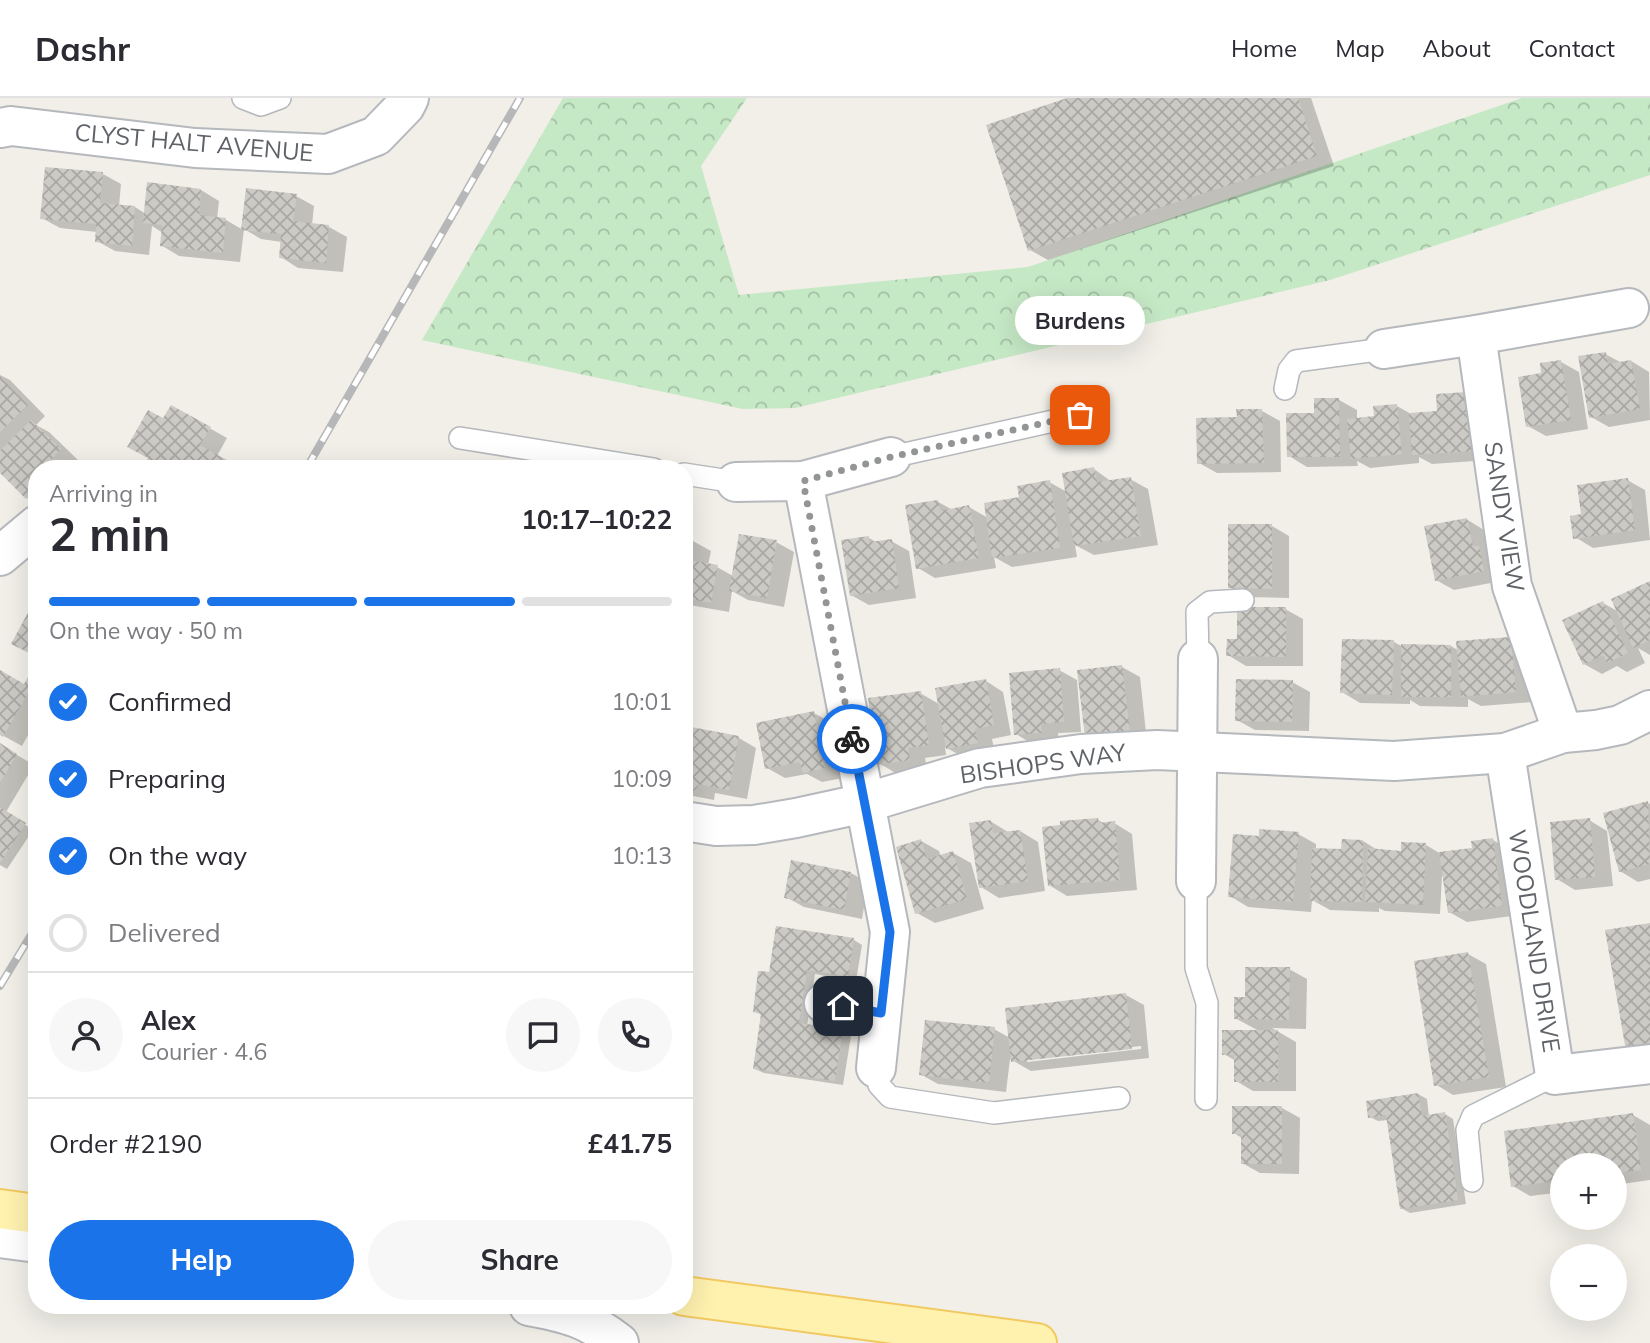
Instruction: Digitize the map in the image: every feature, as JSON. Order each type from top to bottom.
[{"type":"main road","points":[[0,1209],[28,1213]]},
{"type":"main road","points":[[693,1297],[961,1338],[1037,1343]]},
{"type":"street","name":"CLYST HALT AVENUE","points":[[0,128],[11,126],[195,148],[328,154],[376,136],[405,106],[409,98]]},
{"type":"street","points":[[1384,349],[1640,306]]},
{"type":"street","name":"SANDY VIEW","points":[[1476,335],[1512,586],[1563,733]]},
{"type":"street","points":[[736,482],[803,481],[891,457]]},
{"type":"street","points":[[803,481],[890,932],[876,1068]]},
{"type":"street","points":[[1,554],[28,532]]},
{"type":"street","points":[[1196,881],[1198,659]]},
{"type":"street","name":"BISHOPS WAY","points":[[693,822],[716,826],[754,825],[865,803],[980,768],[1081,754],[1157,750],[1394,761],[1505,752],[1563,733],[1596,730],[1620,724],[1650,710]]},
{"type":"street","name":"WOODLAND DRIVE","points":[[1505,752],[1555,1075],[1650,1064]]},
{"type":"street","points":[[824,1003],[881,1013]]},
{"type":"street","points":[[0,1238],[28,1242]]},
{"type":"street","points":[[570,1314],[598,1327],[619,1343]]},
{"type":"lane","points":[[243,98],[261,105],[280,98]]},
{"type":"lane","points":[[1285,389],[1289,370],[1296,361],[1384,349]]},
{"type":"lane","points":[[891,457],[1080,415]]},
{"type":"lane","points":[[460,438],[598,460]]},
{"type":"lane","points":[[693,475],[736,482]]},
{"type":"lane","points":[[1198,659],[1197,612],[1210,601],[1243,600]]},
{"type":"lane","points":[[1196,881],[1196,968],[1207,1003],[1206,1099]]},
{"type":"lane","points":[[876,1068],[878,1085],[890,1097],[994,1114],[1119,1098]]},
{"type":"lane","points":[[1472,1181],[1467,1130],[1474,1116],[1555,1075]]},
{"type":"green space","points":[[563,98],[747,98],[701,166],[739,295],[1028,267],[1522,98],[1650,98],[1650,175],[1330,280],[795,408],[743,409],[422,340]]},
{"type":"building","points":[[1067,98],[1298,98],[1317,156],[1028,251],[986,125]]},
{"type":"building","points":[[45,167],[103,172],[100,203],[135,206],[132,246],[95,242],[96,224],[40,219]]},
{"type":"building","points":[[147,182],[201,189],[199,215],[226,218],[223,253],[160,246],[162,225],[143,223]]},
{"type":"building","points":[[246,188],[297,194],[293,221],[329,225],[326,263],[279,258],[281,234],[241,230]]},
{"type":"building","points":[[1606,352],[1608,364],[1631,360],[1640,409],[1589,418],[1578,356]]},
{"type":"building","points":[[1561,360],[1571,420],[1526,427],[1518,377],[1541,373],[1540,363]]},
{"type":"building","points":[[0,376],[28,405],[0,432]]},
{"type":"building","points":[[1467,392],[1472,451],[1412,455],[1409,413],[1437,411],[1436,394]]},
{"type":"building","points":[[1314,398],[1339,398],[1340,457],[1287,457],[1286,413],[1314,413]]},
{"type":"building","points":[[1397,404],[1402,454],[1351,459],[1347,419],[1374,416],[1373,406]]},
{"type":"building","points":[[171,405],[211,427],[200,445],[227,460],[147,460],[148,458],[127,447],[148,410],[163,418]]},
{"type":"building","points":[[1236,409],[1262,409],[1264,463],[1197,464],[1196,418],[1237,417]]},
{"type":"building","points":[[31,420],[61,449],[51,460],[28,460],[26,499],[0,473],[0,451]]},
{"type":"building","points":[[1094,467],[1097,482],[1131,477],[1141,536],[1074,546],[1062,473]]},
{"type":"building","points":[[1628,478],[1635,530],[1573,539],[1570,516],[1581,514],[1577,485]]},
{"type":"building","points":[[1050,480],[1060,548],[992,558],[984,503],[1019,497],[1017,486]]},
{"type":"building","points":[[938,500],[940,511],[969,505],[979,558],[916,569],[905,505]]},
{"type":"building","points":[[1467,518],[1473,546],[1479,546],[1484,571],[1435,581],[1424,526]]},
{"type":"building","points":[[1228,524],[1272,524],[1272,589],[1228,588]]},
{"type":"building","points":[[739,534],[777,540],[767,598],[729,591]]},
{"type":"building","points":[[869,536],[869,542],[892,539],[899,588],[850,596],[841,540]]},
{"type":"building","points":[[693,561],[718,565],[711,603],[693,600]]},
{"type":"building","points":[[1650,581],[1650,640],[1633,648],[1611,599]]},
{"type":"building","points":[[1603,601],[1628,653],[1607,663],[1603,655],[1583,665],[1562,620]]},
{"type":"building","points":[[1237,607],[1286,607],[1286,657],[1226,656],[1227,639],[1237,639]]},
{"type":"building","points":[[28,613],[28,652],[11,644]]},
{"type":"building","points":[[1511,637],[1516,692],[1461,697],[1456,641]]},
{"type":"building","points":[[1342,639],[1394,640],[1392,695],[1340,693]]},
{"type":"building","points":[[1401,644],[1451,645],[1451,697],[1401,697]]},
{"type":"building","points":[[1122,665],[1130,732],[1085,737],[1077,670]]},
{"type":"building","points":[[1060,668],[1064,722],[1041,724],[1042,733],[1014,735],[1009,673]]},
{"type":"building","points":[[0,670],[24,684],[28,677],[28,693],[3,737],[0,735]]},
{"type":"building","points":[[986,679],[994,725],[975,729],[978,743],[946,749],[935,688]]},
{"type":"building","points":[[1236,679],[1293,680],[1292,722],[1235,721]]},
{"type":"building","points":[[921,691],[929,745],[908,748],[910,760],[877,765],[868,698]]},
{"type":"building","points":[[814,711],[825,768],[803,773],[800,762],[765,769],[756,723]]},
{"type":"building","points":[[693,727],[739,736],[729,790],[698,784],[696,791],[693,790]]},
{"type":"building","points":[[0,743],[17,754],[0,783]]},
{"type":"building","points":[[1648,801],[1650,864],[1619,872],[1603,813]]},
{"type":"building","points":[[0,807],[26,823],[0,863]]},
{"type":"building","points":[[1098,818],[1099,823],[1115,821],[1120,880],[1048,886],[1042,827],[1060,825],[1060,821]]},
{"type":"building","points":[[1590,818],[1595,877],[1555,880],[1550,822]]},
{"type":"building","points":[[991,820],[993,833],[1020,830],[1028,881],[979,888],[969,823]]},
{"type":"building","points":[[1259,829],[1299,832],[1293,902],[1228,897],[1233,834],[1259,836]]},
{"type":"building","points":[[1493,838],[1502,906],[1448,913],[1439,852],[1472,848],[1471,841]]},
{"type":"building","points":[[921,839],[927,859],[953,851],[967,899],[915,914],[896,847]]},
{"type":"building","points":[[1342,839],[1363,840],[1362,902],[1310,901],[1312,848],[1341,849]]},
{"type":"building","points":[[1401,842],[1426,843],[1423,905],[1365,902],[1368,848],[1401,851]]},
{"type":"building","points":[[791,860],[851,872],[844,910],[784,898]]},
{"type":"building","points":[[1650,923],[1650,1047],[1626,1051],[1605,930]]},
{"type":"building","points":[[776,926],[854,938],[848,977],[807,970],[799,1023],[843,1029],[835,1081],[753,1069],[761,1014],[753,1012],[758,971],[769,972]]},
{"type":"building","points":[[1468,952],[1489,1077],[1434,1086],[1414,961]]},
{"type":"building","points":[[1245,967],[1290,967],[1289,1020],[1234,1019],[1234,997],[1245,997]]},
{"type":"building","points":[[1126,993],[1132,1049],[1011,1062],[1005,1008]]},
{"type":"building","points":[[925,1020],[995,1027],[989,1083],[919,1075]]},
{"type":"building","points":[[1222,1030],[1278,1030],[1278,1082],[1234,1082],[1234,1055],[1222,1055]]},
{"type":"building","points":[[1418,1093],[1422,1116],[1445,1112],[1458,1200],[1400,1209],[1386,1115],[1368,1118],[1366,1101]]},
{"type":"building","points":[[1232,1106],[1282,1106],[1282,1164],[1241,1164],[1241,1134],[1232,1134]]},
{"type":"building","points":[[1633,1113],[1641,1170],[1627,1172],[1627,1153],[1550,1153],[1550,1182],[1511,1187],[1504,1131]]},
{"type":"railway","points":[[311,460],[520,98]]},
{"type":"railway","points":[[0,986],[28,940]]},
{"type":"way so far","points":[[852,739],[803,481],[891,457],[1080,415]]},
{"type":"place","name":"Burdens","points":[[1080,415]]},
{"type":"route","points":[[843,1006],[881,1013],[890,932],[852,739]]}]
